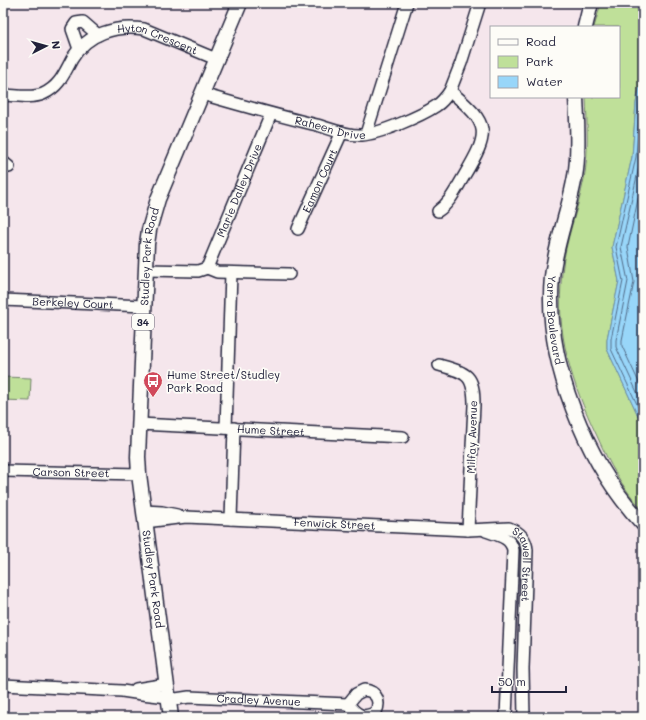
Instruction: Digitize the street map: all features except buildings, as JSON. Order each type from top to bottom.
[{"type":"main road","name":"Studley Park Road","points":[[171,717],[144,517],[138,457],[147,244],[153,215],[158,200],[240,3]]},
{"type":"main road","points":[[586,26],[591,3]]},
{"type":"main road","name":"Yarra Boulevard","points":[[576,98],[578,149],[576,171],[562,226],[552,277],[551,310],[554,341],[564,384],[588,442],[617,493],[643,524]]},
{"type":"street","points":[[366,134],[407,3]]},
{"type":"street","name":"Raheen Drive","points":[[202,94],[271,114],[355,135],[388,129],[436,106],[450,91],[461,63],[480,3]]},
{"type":"street","points":[[79,49],[72,29],[76,23],[83,22],[98,35]]},
{"type":"street","name":"Hyton Crescent","points":[[3,94],[35,96],[50,90],[57,85],[79,49],[88,40],[106,31],[117,29],[144,29],[216,59]]},
{"type":"street","points":[[438,211],[449,202],[476,157],[482,141],[480,122],[476,115],[450,91]]},
{"type":"street","name":"Marie Dalley Drive","points":[[207,268],[271,114]]},
{"type":"street","name":"Eamon Court","points":[[298,229],[342,132]]},
{"type":"street","points":[[146,270],[198,271],[207,268],[217,272],[289,274]]},
{"type":"street","points":[[231,273],[231,519]]},
{"type":"street","name":"Berkeley Court","points":[[3,300],[144,306]]},
{"type":"street","name":"Milfay Avenue","points":[[439,365],[463,373],[471,382],[473,388],[474,405],[468,530]]},
{"type":"street","name":"Hume Street","points":[[139,424],[403,437]]},
{"type":"street","name":"Carson Street","points":[[3,471],[139,474]]},
{"type":"street","name":"Fenwick Street","points":[[144,517],[166,512],[186,517],[484,530]]},
{"type":"street","name":"Stawell Street","points":[[484,530],[509,528],[520,535],[526,544],[523,669],[524,717]]},
{"type":"street","name":"Stawell Street","points":[[484,530],[510,542],[513,550],[506,717]]},
{"type":"street","name":"Cradley Avenue","points":[[3,685],[122,691],[189,697],[348,704]]},
{"type":"green space","points":[[601,3],[643,3],[643,70],[636,103],[632,157],[612,247],[619,281],[607,339],[607,349],[643,426],[643,510],[635,502],[606,456],[580,396],[567,357],[563,337],[560,295],[562,273],[569,237],[586,169],[586,98],[620,98],[620,26],[594,26]]},
{"type":"green space","points":[[3,377],[31,378],[30,401],[3,400]]},
{"type":"water","points":[[643,70],[643,426],[607,349],[607,339],[619,281],[612,247],[632,157],[636,103]]},
{"type":"place","name":"Hume Street/Studley Park Road","points":[[153,398]]}]
